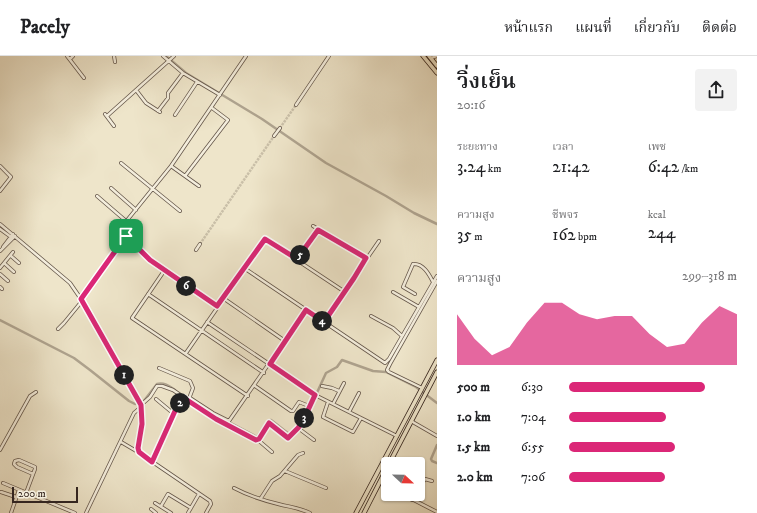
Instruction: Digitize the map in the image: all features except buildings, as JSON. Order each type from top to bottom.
[{"type":"main road","points":[[423,56],[437,73]]},
{"type":"main road","points":[[430,57],[437,66]]},
{"type":"main road","points":[[356,513],[437,360]]},
{"type":"main road","points":[[392,457],[437,372]]},
{"type":"main road","points":[[364,513],[380,481]]},
{"type":"street","points":[[67,56],[84,78]]},
{"type":"street","points":[[70,59],[73,56]]},
{"type":"street","points":[[114,56],[115,62]]},
{"type":"street","points":[[162,56],[183,73],[221,94]]},
{"type":"street","points":[[114,126],[106,115],[174,56]]},
{"type":"street","points":[[217,306],[150,260],[120,229],[171,166],[212,108],[246,56]]},
{"type":"street","points":[[296,105],[329,56]]},
{"type":"street","points":[[430,57],[437,56]]},
{"type":"street","points":[[136,90],[146,103],[159,112],[168,98],[168,93],[183,73]]},
{"type":"street","points":[[175,116],[197,82]]},
{"type":"street","points":[[185,176],[228,120],[212,108]]},
{"type":"street","points":[[274,136],[278,130]]},
{"type":"street","points":[[121,163],[180,212]]},
{"type":"street","points":[[0,166],[11,177],[0,191]]},
{"type":"street","points":[[171,166],[199,186]]},
{"type":"street","points":[[111,188],[136,210]]},
{"type":"street","points":[[97,196],[126,221]]},
{"type":"street","points":[[0,224],[13,237],[70,283],[81,300],[140,404],[142,424],[138,452]]},
{"type":"street","points":[[313,226],[366,258]]},
{"type":"street","points":[[0,229],[13,237]]},
{"type":"street","points":[[297,259],[318,230]]},
{"type":"street","points":[[58,329],[81,300],[126,236]]},
{"type":"street","points":[[1,250],[13,237]]},
{"type":"street","points":[[186,353],[217,306],[265,239],[345,292]]},
{"type":"street","points":[[324,322],[366,258],[379,241]]},
{"type":"street","points":[[196,250],[200,244]]},
{"type":"street","points":[[0,268],[13,252]]},
{"type":"street","points":[[11,256],[19,263]]},
{"type":"street","points":[[4,263],[14,272]]},
{"type":"street","points":[[415,294],[403,287],[413,264],[418,264],[425,269],[433,282]]},
{"type":"street","points":[[244,268],[384,363],[390,362]]},
{"type":"street","points":[[164,271],[132,318],[248,396]]},
{"type":"street","points":[[0,274],[8,281]]},
{"type":"street","points":[[421,390],[387,370],[402,336],[437,276]]},
{"type":"street","points":[[390,362],[437,281]]},
{"type":"street","points":[[393,292],[419,307]]},
{"type":"street","points":[[148,294],[264,373]]},
{"type":"street","points":[[223,298],[285,341]]},
{"type":"street","points":[[159,368],[190,381],[193,388],[190,398],[228,422],[248,396],[306,310]]},
{"type":"street","points":[[371,316],[392,328],[402,336]]},
{"type":"street","points":[[207,322],[315,395],[397,436]]},
{"type":"street","points":[[333,404],[344,383]]},
{"type":"street","points":[[86,513],[134,413],[140,404],[150,397],[158,386],[165,386],[216,419],[258,440],[272,452]]},
{"type":"street","points":[[254,386],[291,411],[299,402],[310,406]]},
{"type":"street","points":[[322,386],[331,387],[339,391]]},
{"type":"street","points":[[0,450],[30,396],[36,392]]},
{"type":"street","points":[[349,412],[359,393]]},
{"type":"street","points":[[258,440],[269,423],[288,438],[298,428],[315,395]]},
{"type":"street","points":[[152,462],[174,414],[184,398]]},
{"type":"street","points":[[156,399],[174,414]]},
{"type":"street","points":[[328,402],[323,417],[353,432],[355,431],[361,418]]},
{"type":"street","points":[[411,421],[437,436]]},
{"type":"street","points":[[298,428],[314,440]]},
{"type":"street","points":[[121,442],[138,452],[211,503],[206,513]]},
{"type":"street","points":[[261,498],[272,481],[286,471],[298,455],[303,453]]},
{"type":"street","points":[[26,493],[33,474],[34,467],[19,460],[15,461],[14,464],[16,467],[33,474]]},
{"type":"street","points":[[286,471],[326,488]]},
{"type":"street","points":[[425,479],[432,481]]},
{"type":"street","points":[[3,483],[75,513]]},
{"type":"street","points":[[234,488],[247,495],[296,507],[310,513]]},
{"type":"street","points":[[11,513],[19,490]]},
{"type":"street","points":[[1,492],[16,497]]},
{"type":"street","points":[[161,506],[168,494],[191,508]]},
{"type":"street","points":[[188,513],[199,494]]},
{"type":"street","points":[[414,501],[437,512]]},
{"type":"street","points":[[155,502],[171,513]]},
{"type":"street","points":[[151,509],[156,513]]},
{"type":"waterway","points":[[166,56],[186,73],[262,119],[326,163],[414,213],[437,224]]},
{"type":"waterway","points":[[0,320],[74,358],[129,401],[135,404],[143,402],[157,384],[164,384],[175,390]]},
{"type":"waterway","points":[[399,346],[408,330]]},
{"type":"waterway","points":[[315,397],[326,373],[337,367],[342,360],[373,371],[386,372],[416,387],[437,403]]},
{"type":"waterway","points":[[189,399],[202,407]]},
{"type":"waterway","points":[[227,421],[257,437],[268,421],[271,420],[289,434],[292,433],[309,406]]},
{"type":"waterway","points":[[437,445],[431,459],[437,463]]},
{"type":"tunnel","points":[[280,128],[296,105]]},
{"type":"tunnel","points":[[200,244],[274,136]]},
{"type":"route","points":[[318,230],[366,258],[324,322],[306,310],[270,364],[315,395],[303,421],[289,438],[269,423],[259,439],[256,440],[216,419],[184,398],[175,411],[152,462],[138,452],[142,428],[141,405],[81,299],[126,236],[150,260],[164,271],[217,306],[266,238],[297,259],[318,230]]}]
